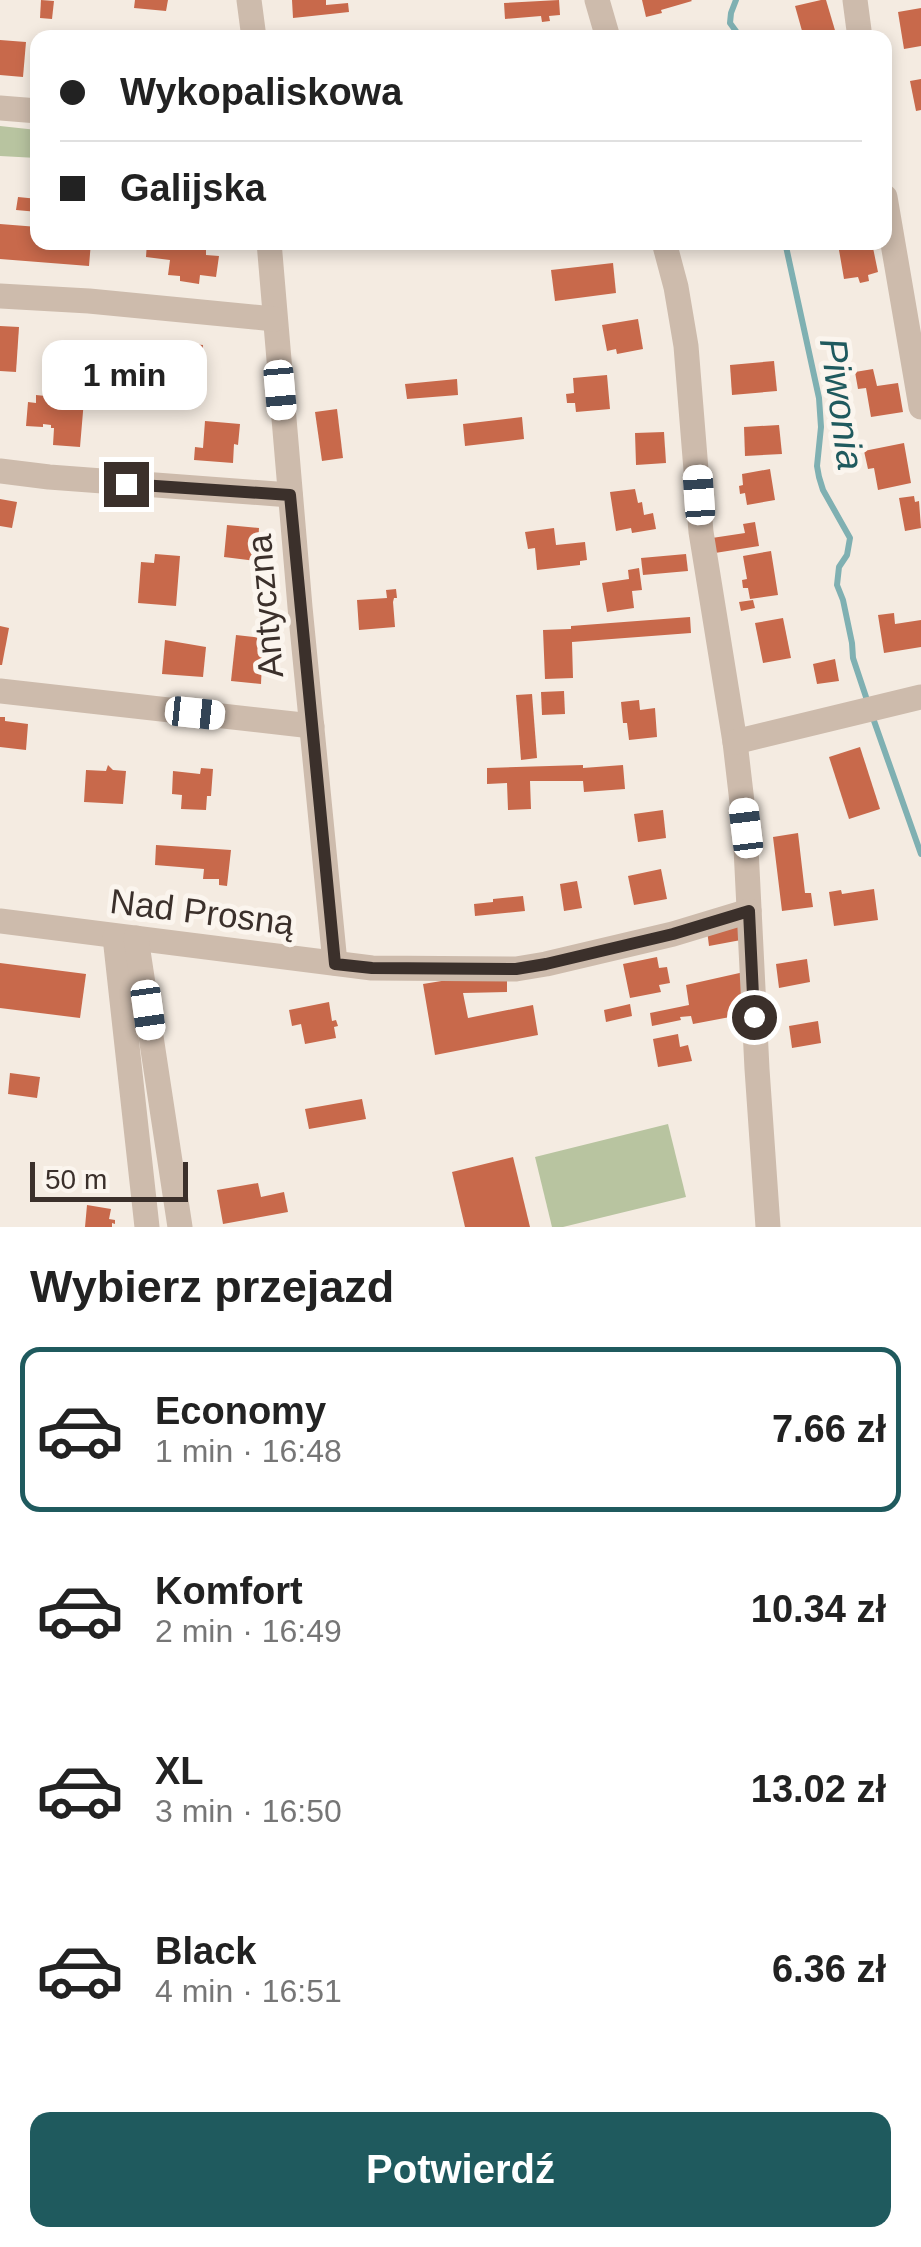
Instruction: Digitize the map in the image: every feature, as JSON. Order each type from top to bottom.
[{"type":"street","points":[[249,0],[253,30]]},
{"type":"street","points":[[597,0],[606,30]]},
{"type":"street","points":[[855,0],[859,30]]},
{"type":"street","points":[[0,108],[30,110]]},
{"type":"street","points":[[892,238],[921,407]]},
{"type":"street","name":"Antyczna","points":[[270,250],[335,964]]},
{"type":"street","points":[[666,250],[686,346],[702,532],[746,828],[768,1227]]},
{"type":"street","points":[[0,296],[274,320]]},
{"type":"street","points":[[0,471],[290,495]]},
{"type":"street","points":[[0,692],[312,726]]},
{"type":"street","points":[[735,742],[921,696]]},
{"type":"street","name":"Nad Prosną","points":[[0,921],[372,968],[516,969],[673,934],[749,911]]},
{"type":"street","points":[[126,938],[147,1227]]},
{"type":"street","points":[[126,938],[180,1227]]},
{"type":"green space","points":[[0,126],[30,129],[30,158],[0,156]]},
{"type":"green space","points":[[668,1124],[686,1197],[552,1227],[535,1157]]},
{"type":"building","points":[[41,0],[54,1],[52,19],[40,18]]},
{"type":"building","points":[[135,0],[168,0],[166,11],[134,8]]},
{"type":"building","points":[[292,0],[326,0],[326,5],[348,3],[349,12],[293,18]]},
{"type":"building","points":[[559,0],[560,15],[549,16],[550,21],[542,22],[541,16],[505,19],[504,3]]},
{"type":"building","points":[[642,0],[691,0],[692,1],[646,17]]},
{"type":"building","points":[[826,0],[835,30],[802,30],[795,6]]},
{"type":"building","points":[[921,8],[921,46],[904,49],[898,12]]},
{"type":"building","points":[[0,40],[26,42],[23,77],[0,75]]},
{"type":"building","points":[[921,79],[921,110],[916,111],[910,81]]},
{"type":"building","points":[[18,197],[30,198],[30,211],[16,210]]},
{"type":"building","points":[[0,224],[30,226],[30,250],[90,250],[89,266],[0,259]]},
{"type":"building","points":[[146,250],[206,250],[206,255],[219,256],[216,277],[200,275],[199,284],[168,275],[170,260],[146,257]]},
{"type":"building","points":[[839,250],[873,250],[878,272],[868,275],[869,281],[860,283],[858,277],[844,279]]},
{"type":"building","points":[[613,263],[616,293],[555,301],[551,270]]},
{"type":"building","points":[[638,319],[643,349],[617,354],[616,349],[607,351],[602,325]]},
{"type":"building","points":[[0,326],[19,327],[16,372],[0,371]]},
{"type":"building","points":[[177,343],[203,345],[199,392],[173,389]]},
{"type":"building","points":[[774,361],[777,391],[732,395],[730,365]]},
{"type":"building","points":[[873,369],[877,386],[898,383],[903,412],[871,417],[866,388],[858,389],[855,372]]},
{"type":"building","points":[[607,375],[610,409],[576,412],[575,403],[567,403],[566,394],[574,393],[573,378]]},
{"type":"building","points":[[457,379],[458,395],[407,399],[405,384]]},
{"type":"building","points":[[36,395],[84,400],[80,447],[53,445],[51,425],[26,426],[28,402],[36,403]]},
{"type":"building","points":[[337,409],[343,458],[322,461],[315,412]]},
{"type":"building","points":[[522,417],[524,439],[465,446],[463,424]]},
{"type":"building","points":[[205,421],[240,424],[233,463],[194,460],[195,447],[203,448]]},
{"type":"building","points":[[779,425],[782,454],[745,456],[744,427]]},
{"type":"building","points":[[664,432],[666,463],[636,465],[635,433]]},
{"type":"building","points":[[904,443],[911,483],[878,490],[874,468],[868,469],[864,451]]},
{"type":"building","points":[[770,469],[775,500],[747,505],[745,493],[740,494],[742,474]]},
{"type":"building","points":[[635,489],[644,515],[653,513],[656,529],[616,531],[610,492]]},
{"type":"building","points":[[914,496],[915,502],[919,501],[921,528],[905,531],[899,498]]},
{"type":"building","points":[[0,499],[17,502],[12,528],[0,526]]},
{"type":"building","points":[[755,522],[759,546],[715,553],[712,538],[745,533],[743,524]]},
{"type":"building","points":[[227,525],[259,528],[258,543],[265,544],[257,561],[224,557]]},
{"type":"building","points":[[554,528],[556,545],[585,542],[587,560],[580,561],[580,565],[537,570],[535,548],[528,549],[525,532]]},
{"type":"building","points":[[771,551],[778,595],[750,599],[748,588],[743,588],[742,580],[747,579],[743,556]]},
{"type":"building","points":[[155,554],[180,556],[176,606],[138,603],[141,562],[154,563]]},
{"type":"building","points":[[686,554],[688,571],[643,575],[641,558]]},
{"type":"building","points":[[639,568],[642,590],[632,591],[634,608],[607,612],[602,583],[629,579],[628,570]]},
{"type":"building","points":[[396,589],[395,627],[359,630],[357,600],[387,598],[386,590]]},
{"type":"building","points":[[753,600],[755,608],[741,611],[739,602]]},
{"type":"building","points":[[894,613],[895,624],[921,620],[921,647],[884,653],[878,615]]},
{"type":"building","points":[[690,617],[691,633],[572,642],[573,678],[545,679],[543,630]]},
{"type":"building","points":[[783,618],[791,658],[763,663],[755,623]]},
{"type":"building","points":[[0,626],[9,628],[2,665],[0,665]]},
{"type":"building","points":[[236,635],[263,638],[261,684],[231,681]]},
{"type":"building","points":[[165,640],[206,647],[203,677],[162,674]]},
{"type":"building","points":[[835,659],[839,681],[817,684],[813,664]]},
{"type":"building","points":[[564,691],[565,714],[542,715],[541,692]]},
{"type":"building","points":[[532,694],[537,758],[521,760],[516,695]]},
{"type":"building","points":[[639,700],[640,710],[655,708],[657,737],[629,740],[621,702]]},
{"type":"building","points":[[0,717],[28,724],[26,750],[0,747]]},
{"type":"building","points":[[860,747],[880,809],[849,819],[829,757]]},
{"type":"building","points":[[108,765],[113,770],[126,771],[123,804],[84,802],[86,770],[106,771]]},
{"type":"building","points":[[623,765],[625,789],[584,792],[583,781],[530,781],[531,809],[508,810],[507,783],[487,784],[487,768]]},
{"type":"building","points":[[201,768],[213,769],[206,810],[181,809],[182,795],[172,794],[173,771],[200,774]]},
{"type":"building","points":[[663,810],[666,838],[638,842],[634,814]]},
{"type":"building","points":[[798,833],[805,893],[811,893],[813,907],[782,911],[773,837]]},
{"type":"building","points":[[156,845],[231,850],[227,886],[219,885],[219,879],[203,879],[204,869],[155,865]]},
{"type":"building","points":[[661,869],[667,899],[634,905],[628,876]]},
{"type":"building","points":[[577,881],[582,908],[564,911],[560,884]]},
{"type":"building","points":[[874,889],[878,920],[834,926],[829,892]]},
{"type":"building","points":[[523,896],[525,911],[475,916],[474,904]]},
{"type":"building","points":[[740,924],[741,940],[709,946],[707,930]]},
{"type":"building","points":[[657,957],[659,968],[667,967],[670,983],[659,985],[661,992],[630,998],[623,964]]},
{"type":"building","points":[[807,959],[810,982],[779,988],[776,964]]},
{"type":"building","points":[[0,963],[86,974],[80,1018],[0,1008]]},
{"type":"building","points":[[744,972],[746,1024],[731,1026],[730,1017],[693,1024],[691,1016],[652,1026],[650,1013],[689,1005],[686,985]]},
{"type":"building","points":[[460,978],[507,979],[507,992],[463,993],[468,1018],[533,1005],[538,1035],[435,1055],[423,984]]},
{"type":"building","points":[[329,1002],[332,1021],[336,1020],[338,1026],[334,1027],[336,1038],[305,1044],[301,1024],[292,1026],[289,1010]]},
{"type":"building","points":[[630,1004],[632,1016],[606,1022],[604,1010]]},
{"type":"building","points":[[818,1021],[821,1043],[792,1048],[789,1026]]},
{"type":"building","points":[[678,1034],[680,1047],[688,1045],[692,1061],[658,1067],[653,1039]]},
{"type":"building","points":[[10,1073],[40,1077],[37,1098],[8,1094]]},
{"type":"building","points":[[362,1099],[366,1119],[309,1129],[305,1109]]},
{"type":"building","points":[[513,1157],[530,1227],[465,1227],[452,1172]]},
{"type":"building","points":[[258,1183],[261,1197],[284,1192],[288,1212],[223,1224],[217,1190]]},
{"type":"building","points":[[87,1205],[111,1209],[109,1219],[115,1220],[115,1224],[85,1227]]},
{"type":"waterway","name":"Piwonia","points":[[735,30],[730,23],[736,0]]},
{"type":"waterway","name":"Piwonia","points":[[787,250],[819,398],[819,477],[850,538],[837,585],[853,658],[869,706]]},
{"type":"waterway","name":"Piwonia","points":[[873,718],[921,854]]},
{"type":"route","points":[[126,484],[290,495],[335,964],[516,969],[673,934],[749,911],[754,1017]]}]
